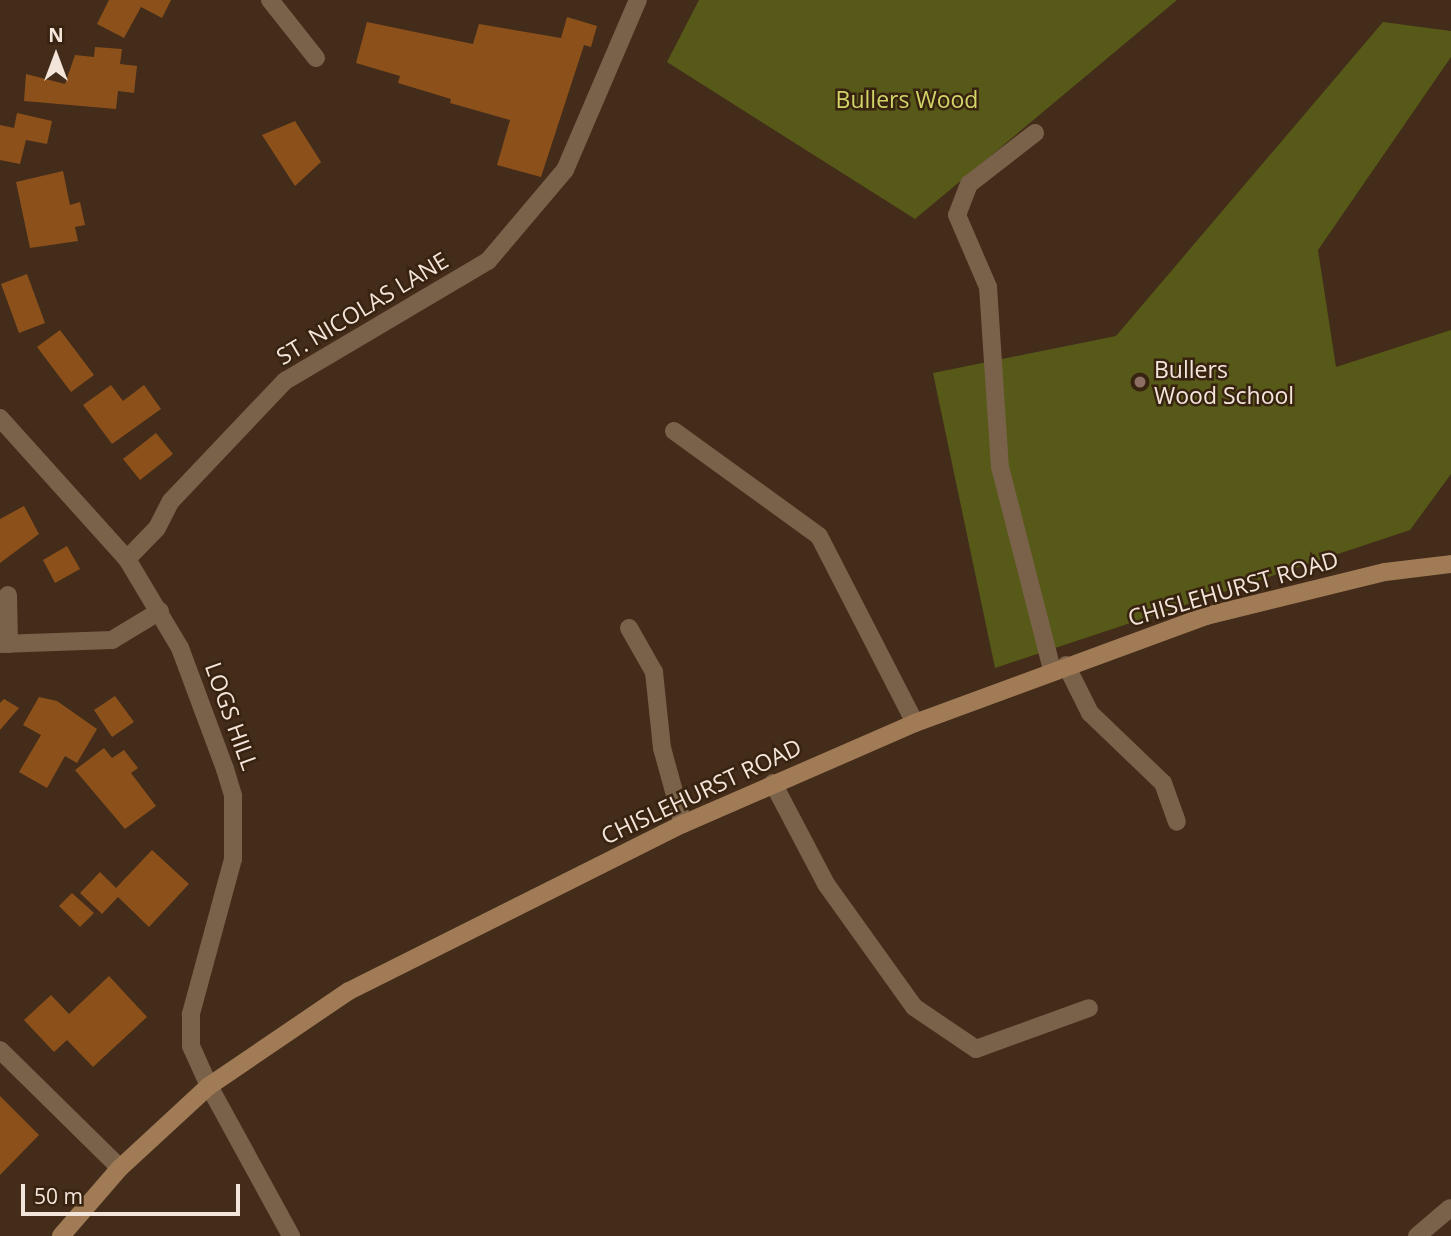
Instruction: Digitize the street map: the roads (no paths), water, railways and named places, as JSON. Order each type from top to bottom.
[{"type":"main road","name":"CHISLEHURST ROAD","points":[[61,1236],[120,1168],[209,1086],[349,991],[683,824],[915,723],[1059,667],[1206,616],[1385,572],[1451,564]]},
{"type":"street","points":[[270,0],[316,58]]},
{"type":"street","name":"ST. NICOLAS LANE","points":[[127,559],[157,528],[172,501],[285,381],[488,261],[565,170],[638,0]]},
{"type":"street","points":[[1035,133],[969,184],[957,215],[988,286],[1000,467],[1059,667],[1090,713],[1163,783],[1177,822]]},
{"type":"street","name":"LOGS HILL","points":[[0,418],[127,559],[160,611],[205,705],[233,796],[233,859],[191,1014],[191,1046],[209,1086],[291,1236]]},
{"type":"street","points":[[674,431],[819,536],[915,723]]},
{"type":"street","points":[[8,595],[4,644],[113,640],[160,611]]},
{"type":"street","points":[[629,628],[654,672],[662,748],[683,824]]},
{"type":"street","points":[[773,783],[826,884],[914,1007],[976,1049],[1089,1008]]},
{"type":"street","points":[[0,1051],[120,1168]]},
{"type":"street","points":[[1417,1236],[1450,1208]]},
{"type":"place","name":"Bullers Wood School","points":[[1140,382]]},
{"type":"park label","name":"Bullers Wood","points":[[907,99]]}]
